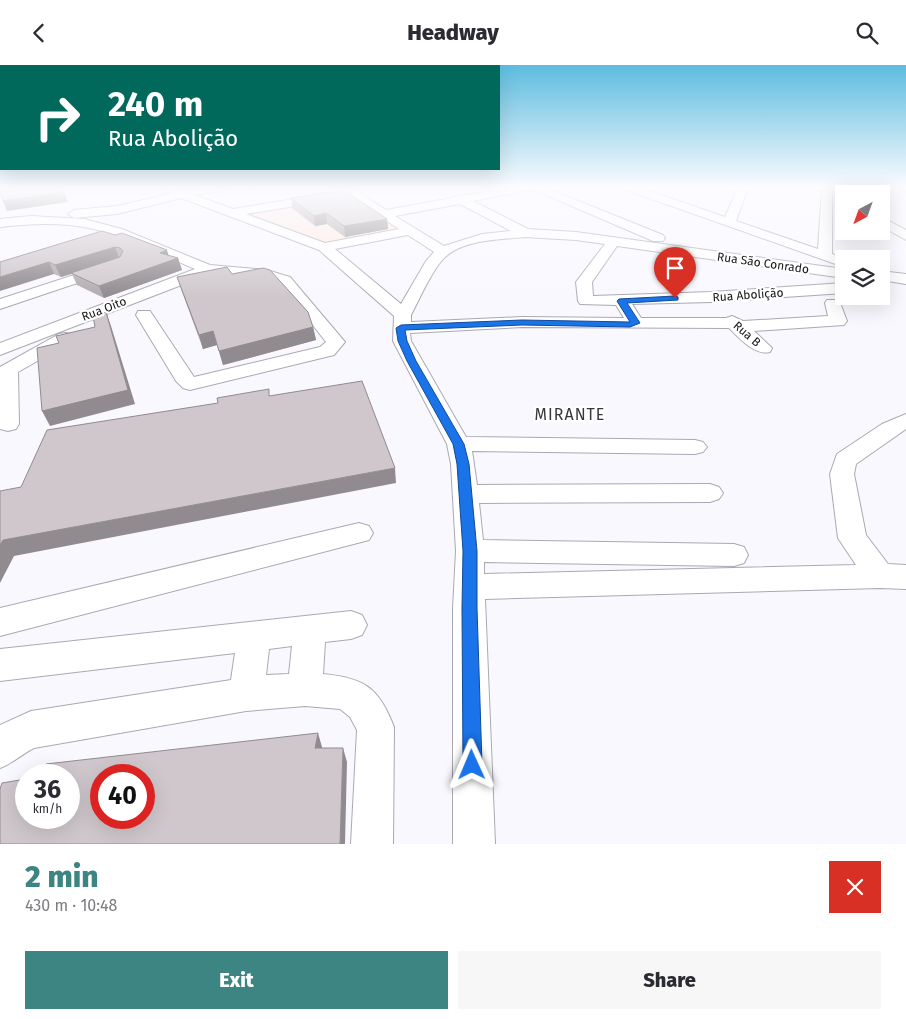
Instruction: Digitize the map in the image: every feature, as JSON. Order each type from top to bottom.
[{"type":"street","points":[[89,224],[117,232],[208,269],[267,274],[285,280],[336,342],[327,351],[190,384],[186,381],[144,315]]},
{"type":"street","points":[[263,224],[324,247],[402,321],[633,324],[732,321],[838,321],[833,303],[835,302]]},
{"type":"street","points":[[399,224],[443,251],[433,261],[402,321],[402,341],[459,444],[466,494],[470,551],[474,844]]},
{"type":"street","points":[[508,224],[525,233]]},
{"type":"street","points":[[619,224],[670,248]]},
{"type":"street","points":[[736,224],[835,260]]},
{"type":"street","points":[[825,256],[827,224]]},
{"type":"street","points":[[890,226],[906,236]]},
{"type":"street","points":[[324,247],[409,231]]},
{"type":"street","points":[[90,240],[117,232]]},
{"type":"street","name":"Rua São Conrado","points":[[443,251],[482,238],[525,233],[576,236],[835,271]]},
{"type":"street","name":"Rua Abolição","points":[[614,241],[584,283],[586,301],[711,297],[835,290]]},
{"type":"street","points":[[0,304],[119,264]]},
{"type":"street","name":"Rua Oito","points":[[0,349],[208,269]]},
{"type":"street","points":[[890,278],[905,279]]},
{"type":"street","name":"Rua B","points":[[711,297],[732,321],[764,348]]},
{"type":"street","points":[[621,301],[633,324]]},
{"type":"street","points":[[8,424],[8,370],[86,327],[102,310]]},
{"type":"street","points":[[633,324],[693,328]]},
{"type":"street","points":[[893,577],[852,538],[842,474],[845,460],[862,450],[892,426],[906,421]]},
{"type":"street","points":[[459,444],[695,447]]},
{"type":"street","points":[[466,494],[710,493]]},
{"type":"street","points":[[0,622],[359,533]]},
{"type":"street","points":[[470,551],[734,555]]},
{"type":"street","points":[[470,587],[893,577]]},
{"type":"street","points":[[0,665],[351,625]]},
{"type":"street","points":[[305,689],[310,629]]},
{"type":"street","points":[[246,694],[254,636]]},
{"type":"street","points":[[0,749],[8,741],[31,730],[246,694],[305,689],[347,693],[363,705],[376,727],[372,844]]},
{"type":"shaded area","points":[[273,224],[395,224],[402,229],[326,244]]},
{"type":"building","points":[[102,231],[115,235],[122,233],[167,250],[160,253],[178,258],[99,286],[71,273],[120,257],[123,251],[120,248],[115,247],[55,265],[49,262],[0,277],[0,262]]},
{"type":"building","points":[[227,267],[232,274],[263,268],[270,270],[308,312],[313,327],[219,351],[213,331],[199,335],[177,277]]},
{"type":"building","points":[[106,312],[128,390],[42,411],[37,348],[59,343],[56,336],[95,327],[93,316]]},
{"type":"building","points":[[362,381],[395,468],[3,540],[0,545],[0,491],[21,487],[47,430],[218,403],[217,398],[269,389],[269,396]]},
{"type":"building","points":[[318,733],[315,748],[343,748],[340,844],[0,844],[0,789],[2,783],[15,781],[15,829],[80,829],[80,764],[46,764]]},
{"type":"district","name":"MIRANTE","points":[[570,414]]},
{"type":"route","points":[[472,765],[469,608],[470,551],[463,464],[459,444],[412,361],[402,341],[401,328],[522,323],[630,324],[636,323],[621,301],[675,298]]}]
